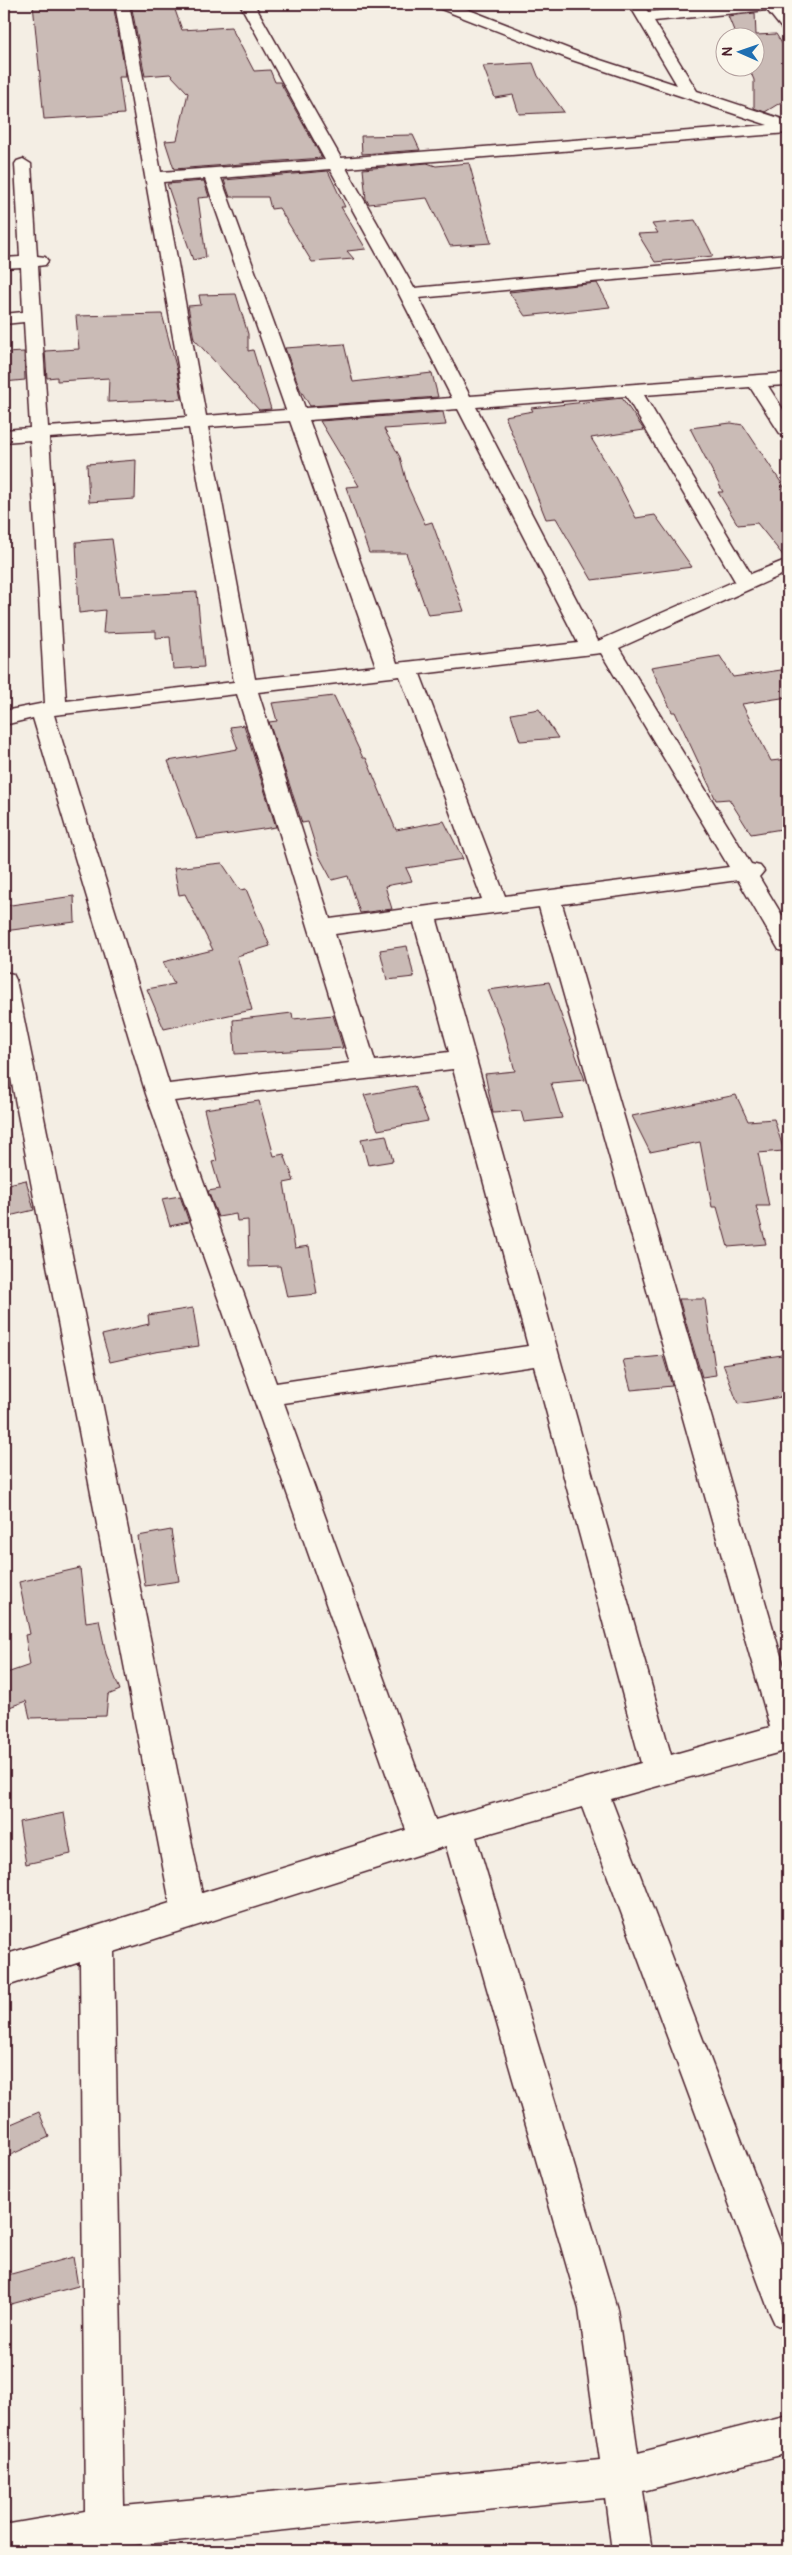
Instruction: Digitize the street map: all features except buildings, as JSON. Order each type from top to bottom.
[{"type":"street","points":[[122,4],[246,687],[365,1070]]},
{"type":"street","points":[[247,4],[408,294],[464,403],[599,647],[749,872],[788,944]]},
{"type":"street","points":[[442,4],[577,57],[788,127]]},
{"type":"street","points":[[636,4],[690,93]]},
{"type":"street","points":[[644,17],[774,4],[788,27]]},
{"type":"street","points":[[154,178],[788,127]]},
{"type":"street","points":[[23,164],[19,213],[34,261],[32,316],[39,433],[48,709],[159,1094],[267,1395],[441,1833],[598,2309],[632,2551]]},
{"type":"street","points":[[211,173],[297,415],[398,670],[496,905]]},
{"type":"street","points":[[408,294],[788,259]]},
{"type":"street","points":[[4,263],[34,261]]},
{"type":"street","points":[[4,319],[32,316]]},
{"type":"street","points":[[4,436],[788,379]]},
{"type":"street","points":[[756,382],[788,431]]},
{"type":"street","points":[[632,391],[747,584]]},
{"type":"street","points":[[4,718],[48,709],[599,647],[788,566]]},
{"type":"street","points":[[321,928],[749,872]]},
{"type":"street","points":[[4,1971],[441,1833],[788,1735],[548,898]]},
{"type":"street","points":[[423,914],[660,1772]]},
{"type":"street","points":[[4,980],[189,1913]]},
{"type":"street","points":[[159,1094],[463,1059]]},
{"type":"street","points":[[267,1395],[545,1354]]},
{"type":"street","points":[[592,1791],[788,2311]]},
{"type":"street","points":[[97,1942],[104,2539]]},
{"type":"street","points":[[4,2545],[104,2539],[622,2477],[788,2434]]}]
